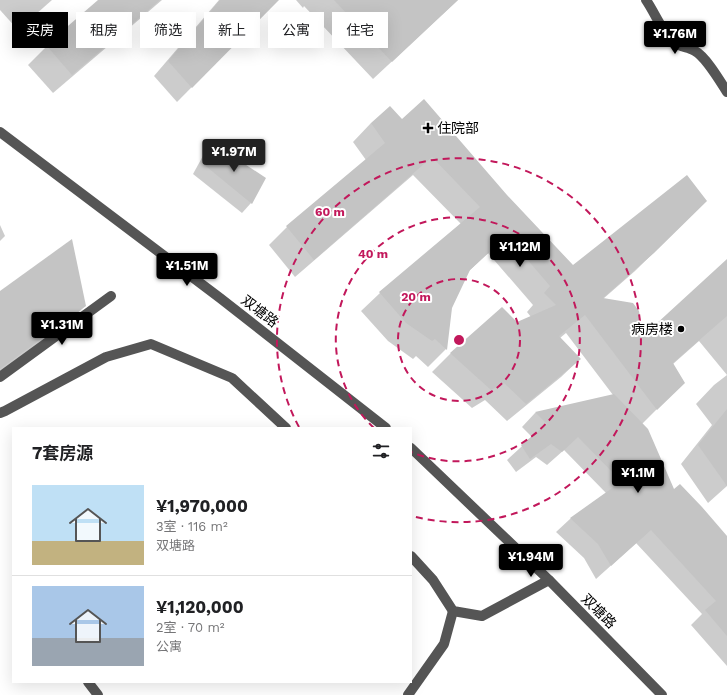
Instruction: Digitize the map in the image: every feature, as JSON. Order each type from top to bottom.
[{"type":"street","points":[[646,0],[668,36],[676,44],[686,46],[697,51],[708,64],[727,92]]},
{"type":"street","name":"双塘路","points":[[0,132],[220,298],[385,427]]},
{"type":"street","points":[[0,377],[111,296]]},
{"type":"street","points":[[0,413],[106,357],[151,344],[232,378],[285,427]]},
{"type":"street","name":"双塘路","points":[[412,449],[549,580],[662,695]]},
{"type":"street","points":[[412,557],[433,580],[453,611],[482,616],[549,580]]},
{"type":"street","points":[[408,695],[444,644],[453,611]]},
{"type":"street","points":[[89,683],[98,695]]},
{"type":"building","points":[[98,0],[160,0],[146,12],[140,12],[140,17],[132,24],[132,12],[84,12]]},
{"type":"building","points":[[220,0],[279,0],[260,19],[260,12],[210,12]]},
{"type":"building","points":[[334,0],[458,0],[392,62],[379,48],[388,48],[388,12],[345,12]]},
{"type":"building","points":[[76,19],[76,48],[104,48],[72,75],[49,48],[68,48],[68,26]]},
{"type":"building","points":[[204,19],[204,48],[232,48],[192,88],[168,61],[179,48],[196,48],[196,28]]},
{"type":"building","points":[[424,99],[507,195],[573,265],[687,175],[707,201],[654,253],[603,298],[633,303],[639,311],[643,336],[727,259],[727,316],[673,363],[685,383],[657,410],[585,315],[559,336],[581,359],[526,404],[504,383],[491,390],[450,353],[502,307],[517,322],[556,305],[544,293],[550,286],[507,236],[470,270],[452,308],[447,350],[435,339],[432,341],[406,323],[379,292],[480,207],[432,157],[314,260],[286,226],[385,143],[371,123],[390,106],[402,119]]},
{"type":"building","points":[[213,143],[266,178],[252,204],[202,163]]},
{"type":"building","points":[[72,239],[86,306],[0,369],[0,291]]},
{"type":"building","points":[[614,394],[648,429],[674,489],[680,484],[727,536],[727,636],[705,610],[716,601],[651,530],[611,566],[598,544],[570,518],[615,486],[613,484],[619,479],[578,437],[562,452],[551,444],[530,459],[521,445],[547,424],[535,412]]},
{"type":"building","points":[[727,409],[727,486],[698,445]]},
{"type":"place","name":"住院部","points":[[428,128]]},
{"type":"place","name":"病房楼","points":[[681,329]]}]
